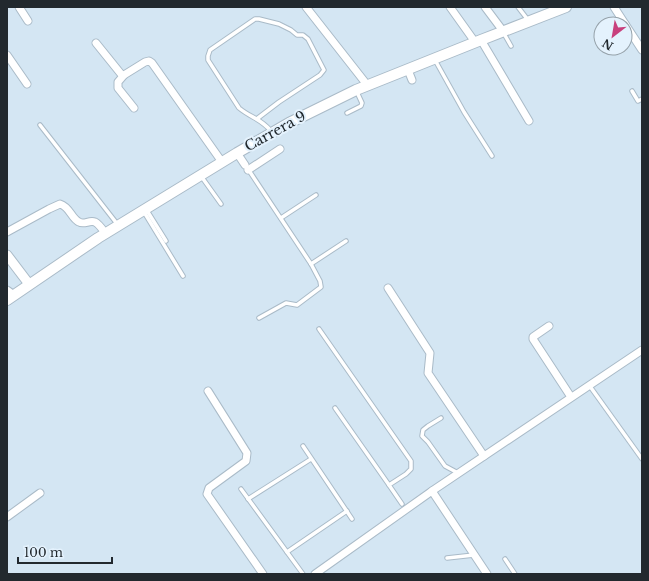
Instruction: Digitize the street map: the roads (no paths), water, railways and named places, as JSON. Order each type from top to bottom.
[{"type":"main road","name":"Carrera 9","points":[[9,295],[29,284],[200,175],[272,132],[356,90],[566,7]]},
{"type":"street","points":[[19,7],[28,21]]},
{"type":"street","points":[[306,7],[368,86]]},
{"type":"street","points":[[450,7],[478,41],[529,121]]},
{"type":"street","points":[[485,7],[503,31]]},
{"type":"street","points":[[614,7],[620,16]]},
{"type":"street","points":[[633,36],[642,50]]},
{"type":"street","points":[[96,43],[121,74],[124,75]]},
{"type":"street","points":[[7,55],[27,84]]},
{"type":"street","points":[[134,108],[118,88],[118,82],[124,75],[149,61],[152,63],[222,162]]},
{"type":"street","points":[[408,70],[412,80]]},
{"type":"street","points":[[236,153],[246,167],[280,149]]},
{"type":"street","points":[[7,232],[60,204],[66,207],[78,222],[96,222],[106,234]]},
{"type":"street","points":[[7,255],[29,284]]},
{"type":"street","points":[[388,288],[430,353],[428,373],[484,456]]},
{"type":"street","points":[[549,326],[533,337],[533,339],[571,398]]},
{"type":"street","points":[[315,574],[404,507],[432,491],[642,350]]},
{"type":"street","points":[[208,391],[248,456],[246,460],[209,488],[208,494],[263,574]]},
{"type":"street","points":[[432,491],[487,574]]},
{"type":"street","points":[[7,517],[40,493]]},
{"type":"lane","points":[[518,7],[529,21]]},
{"type":"lane","points":[[258,118],[320,75],[324,70],[308,39],[304,35],[297,35],[279,24],[259,19],[255,20],[210,50],[208,60],[239,108],[265,123],[272,132]]},
{"type":"lane","points":[[503,31],[510,46]]},
{"type":"lane","points":[[435,59],[464,112],[492,156]]},
{"type":"lane","points":[[347,112],[360,106],[362,103],[356,90]]},
{"type":"lane","points":[[632,91],[638,101],[642,99]]},
{"type":"lane","points":[[40,125],[119,226]]},
{"type":"lane","points":[[246,167],[311,264],[320,281],[321,287],[297,304],[286,303],[259,318]]},
{"type":"lane","points":[[200,175],[221,204]]},
{"type":"lane","points":[[281,218],[316,195]]},
{"type":"lane","points":[[144,210],[166,240]]},
{"type":"lane","points":[[144,210],[183,276]]},
{"type":"lane","points":[[311,264],[346,241]]},
{"type":"lane","points":[[319,329],[411,461],[411,469],[389,485]]},
{"type":"lane","points":[[589,385],[642,459]]},
{"type":"lane","points":[[335,408],[404,507]]},
{"type":"lane","points":[[441,418],[423,430],[422,436],[445,466],[459,473]]},
{"type":"lane","points":[[303,446],[352,520]]},
{"type":"lane","points":[[248,499],[311,458]]},
{"type":"lane","points":[[241,489],[303,574]]},
{"type":"lane","points":[[287,552],[347,511]]},
{"type":"lane","points":[[447,558],[475,555]]},
{"type":"lane","points":[[505,559],[515,574]]}]
